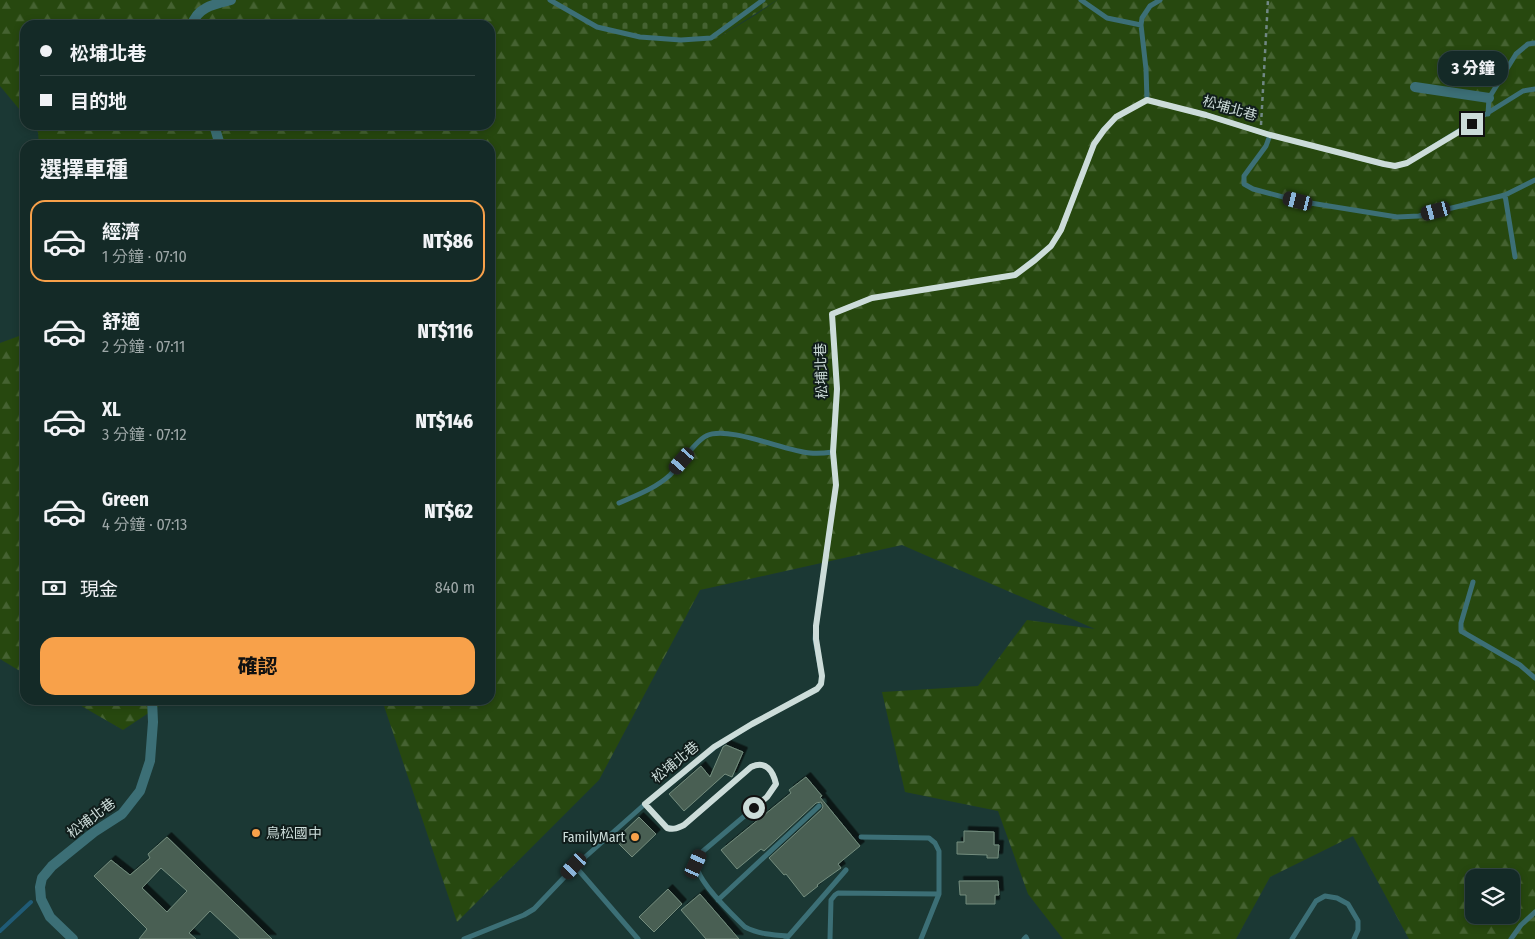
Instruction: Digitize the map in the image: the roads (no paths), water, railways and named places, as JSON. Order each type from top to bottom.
[{"type":"street","points":[[194,20],[198,13],[208,6],[231,0]]},
{"type":"street","points":[[1415,86],[1489,98]]},
{"type":"street","name":"松埔北巷","points":[[72,939],[50,917],[41,900],[40,888],[42,878],[52,866],[94,832],[122,814],[140,791],[150,761],[152,705]]},
{"type":"lane","points":[[550,0],[597,26],[640,37],[681,40],[711,38],[763,0]]},
{"type":"lane","points":[[1081,0],[1107,18],[1141,25]]},
{"type":"lane","points":[[1147,100],[1141,25],[1145,13],[1150,6],[1160,0]]},
{"type":"lane","points":[[1488,114],[1489,98],[1516,54],[1528,44],[1535,43]]},
{"type":"lane","name":"松埔北巷","points":[[464,939],[524,915],[534,909],[574,866],[714,747],[817,689],[821,684],[822,676],[816,639],[816,626],[836,485],[833,452],[837,389],[832,314],[872,298],[1015,275],[1051,246],[1061,230],[1094,144],[1104,130],[1116,117],[1147,100],[1270,135],[1395,166],[1407,163],[1523,91],[1535,89]]},
{"type":"lane","points":[[1270,135],[1266,146],[1244,176],[1244,184],[1254,189],[1298,201],[1397,217],[1419,216],[1505,195],[1535,180]]},
{"type":"lane","points":[[1505,195],[1515,257]]},
{"type":"lane","points":[[619,502],[656,486],[670,475],[696,444],[706,436],[719,433],[738,435],[811,454],[833,452]]},
{"type":"lane","points":[[1473,582],[1461,623],[1461,631],[1520,665],[1535,678]]},
{"type":"lane","points":[[645,804],[667,828],[678,828],[684,825],[751,767],[762,764],[770,769],[776,784],[772,791],[702,852],[696,864],[698,872],[718,900],[746,927],[753,931],[787,938],[846,870]]},
{"type":"lane","points":[[718,900],[819,806]]},
{"type":"lane","points":[[861,837],[929,838],[935,843],[939,851],[939,894],[921,939]]},
{"type":"lane","points":[[574,866],[638,939]]},
{"type":"lane","points":[[830,939],[831,900],[838,893],[939,894]]},
{"type":"lane","points":[[1292,939],[1316,902],[1325,896],[1337,898],[1348,904],[1358,921],[1358,930],[1354,939]]},
{"type":"lane","points":[[1511,939],[1521,925],[1535,912]]},
{"type":"waterway","points":[[0,931],[31,902]]},
{"type":"place","name":"鳥松國中","points":[[256,833]]},
{"type":"place","name":"FamilyMart","points":[[635,837]]}]
